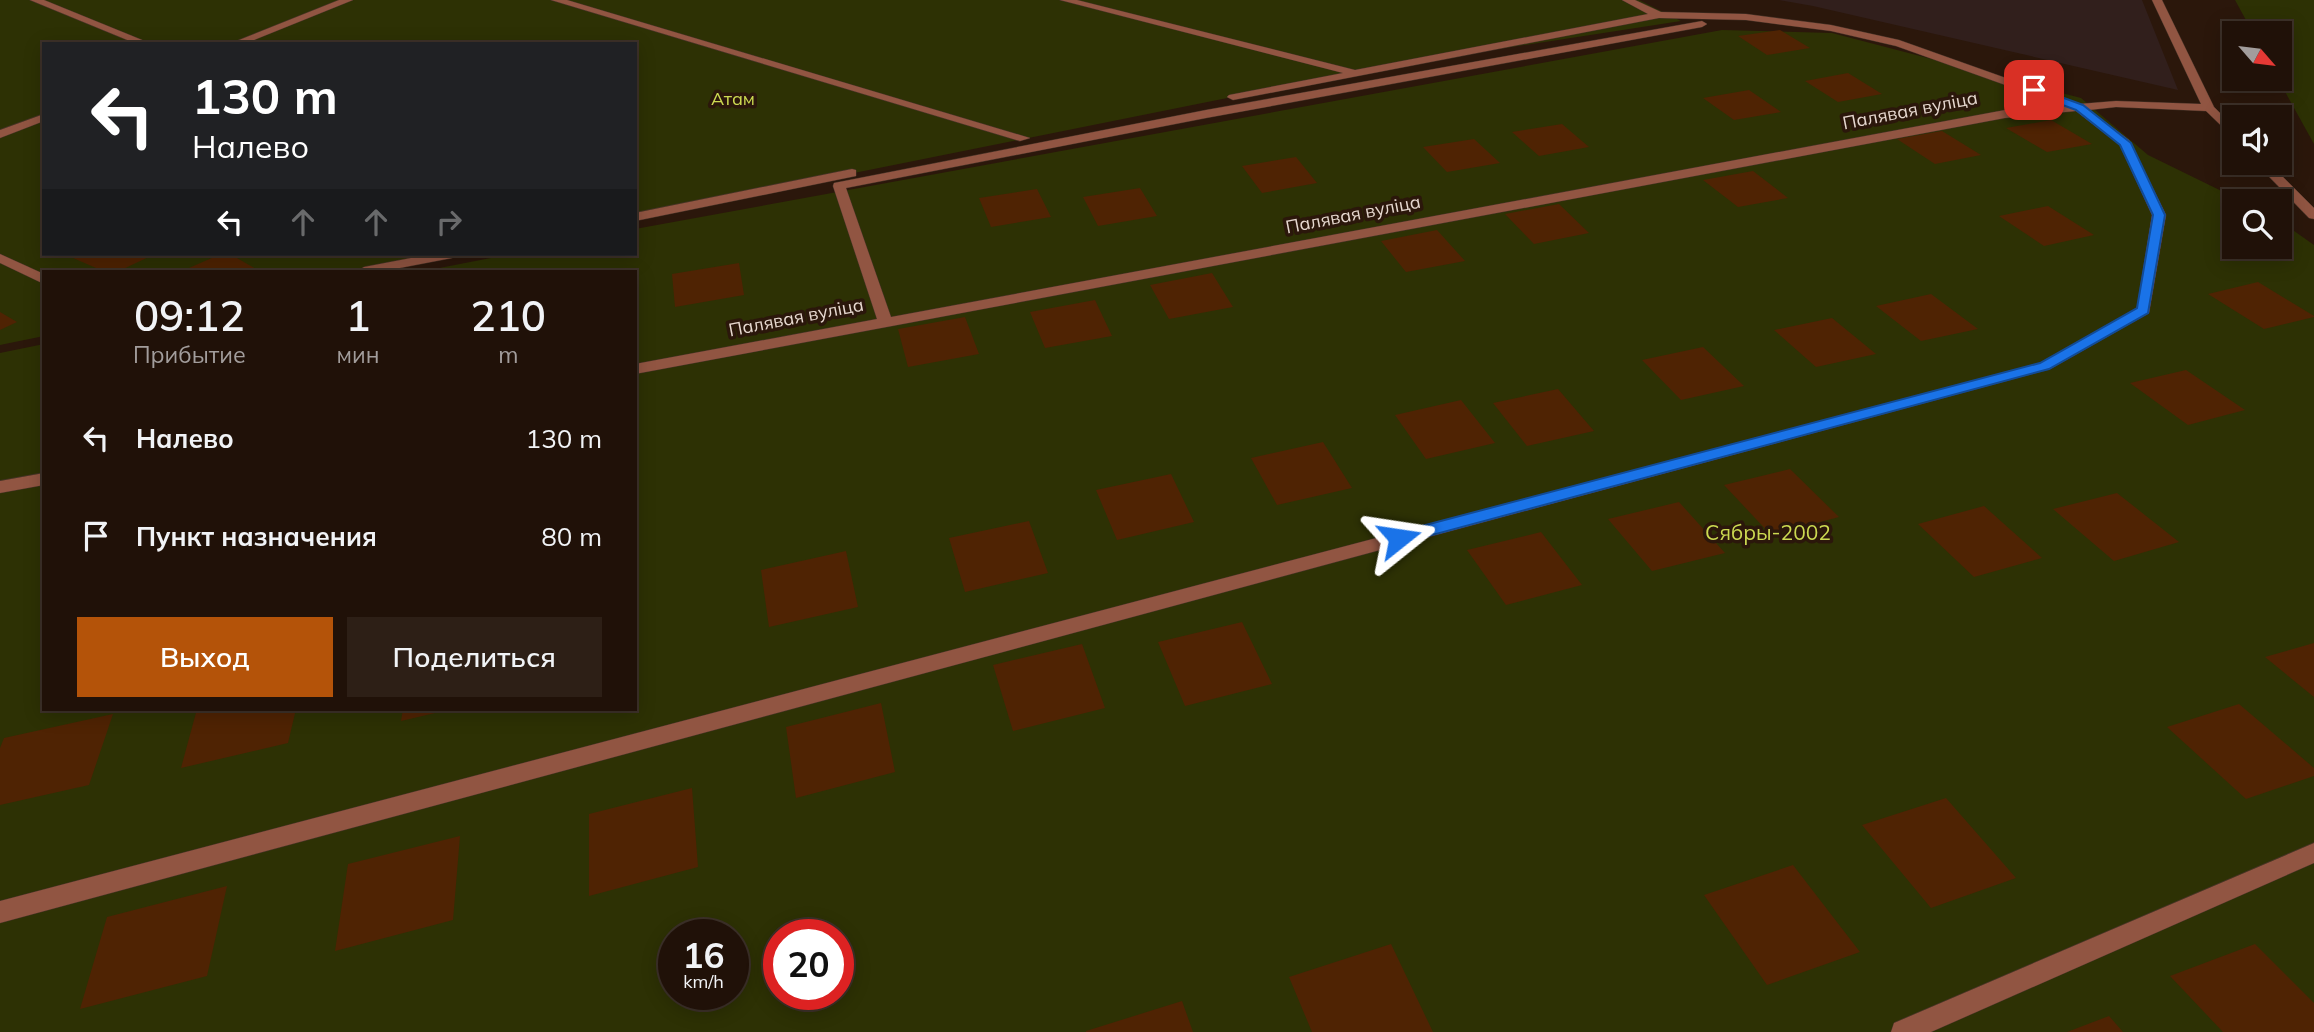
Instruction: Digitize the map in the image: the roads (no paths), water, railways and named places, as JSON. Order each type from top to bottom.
[{"type":"street","points":[[36,0],[142,42]]},
{"type":"street","points":[[239,42],[348,0]]},
{"type":"street","points":[[556,0],[1024,138]]},
{"type":"street","points":[[1065,0],[1356,72]]},
{"type":"street","points":[[1627,0],[1660,15]]},
{"type":"street","points":[[2157,0],[2209,108],[2222,122]]},
{"type":"street","points":[[0,912],[2045,366],[2144,310],[2159,215],[2125,143],[2079,108],[1899,43],[1831,28],[1746,17],[1660,15],[1356,72],[637,217]]},
{"type":"street","points":[[885,322],[839,186],[1220,111],[1746,17]]},
{"type":"street","name":"Палявая вуліца","points":[[637,369],[2005,114],[2116,104],[2209,108]]},
{"type":"street","points":[[0,134],[42,118]]},
{"type":"street","points":[[2274,175],[2314,215]]},
{"type":"street","points":[[369,270],[442,256]]},
{"type":"street","points":[[0,258],[42,279]]},
{"type":"street","points":[[0,487],[42,479]]},
{"type":"street","points":[[1903,1032],[2314,853]]},
{"type":"park label","name":"Атам","points":[[733,98]]},
{"type":"park label","name":"Сябры-2002","points":[[1768,532]]}]
